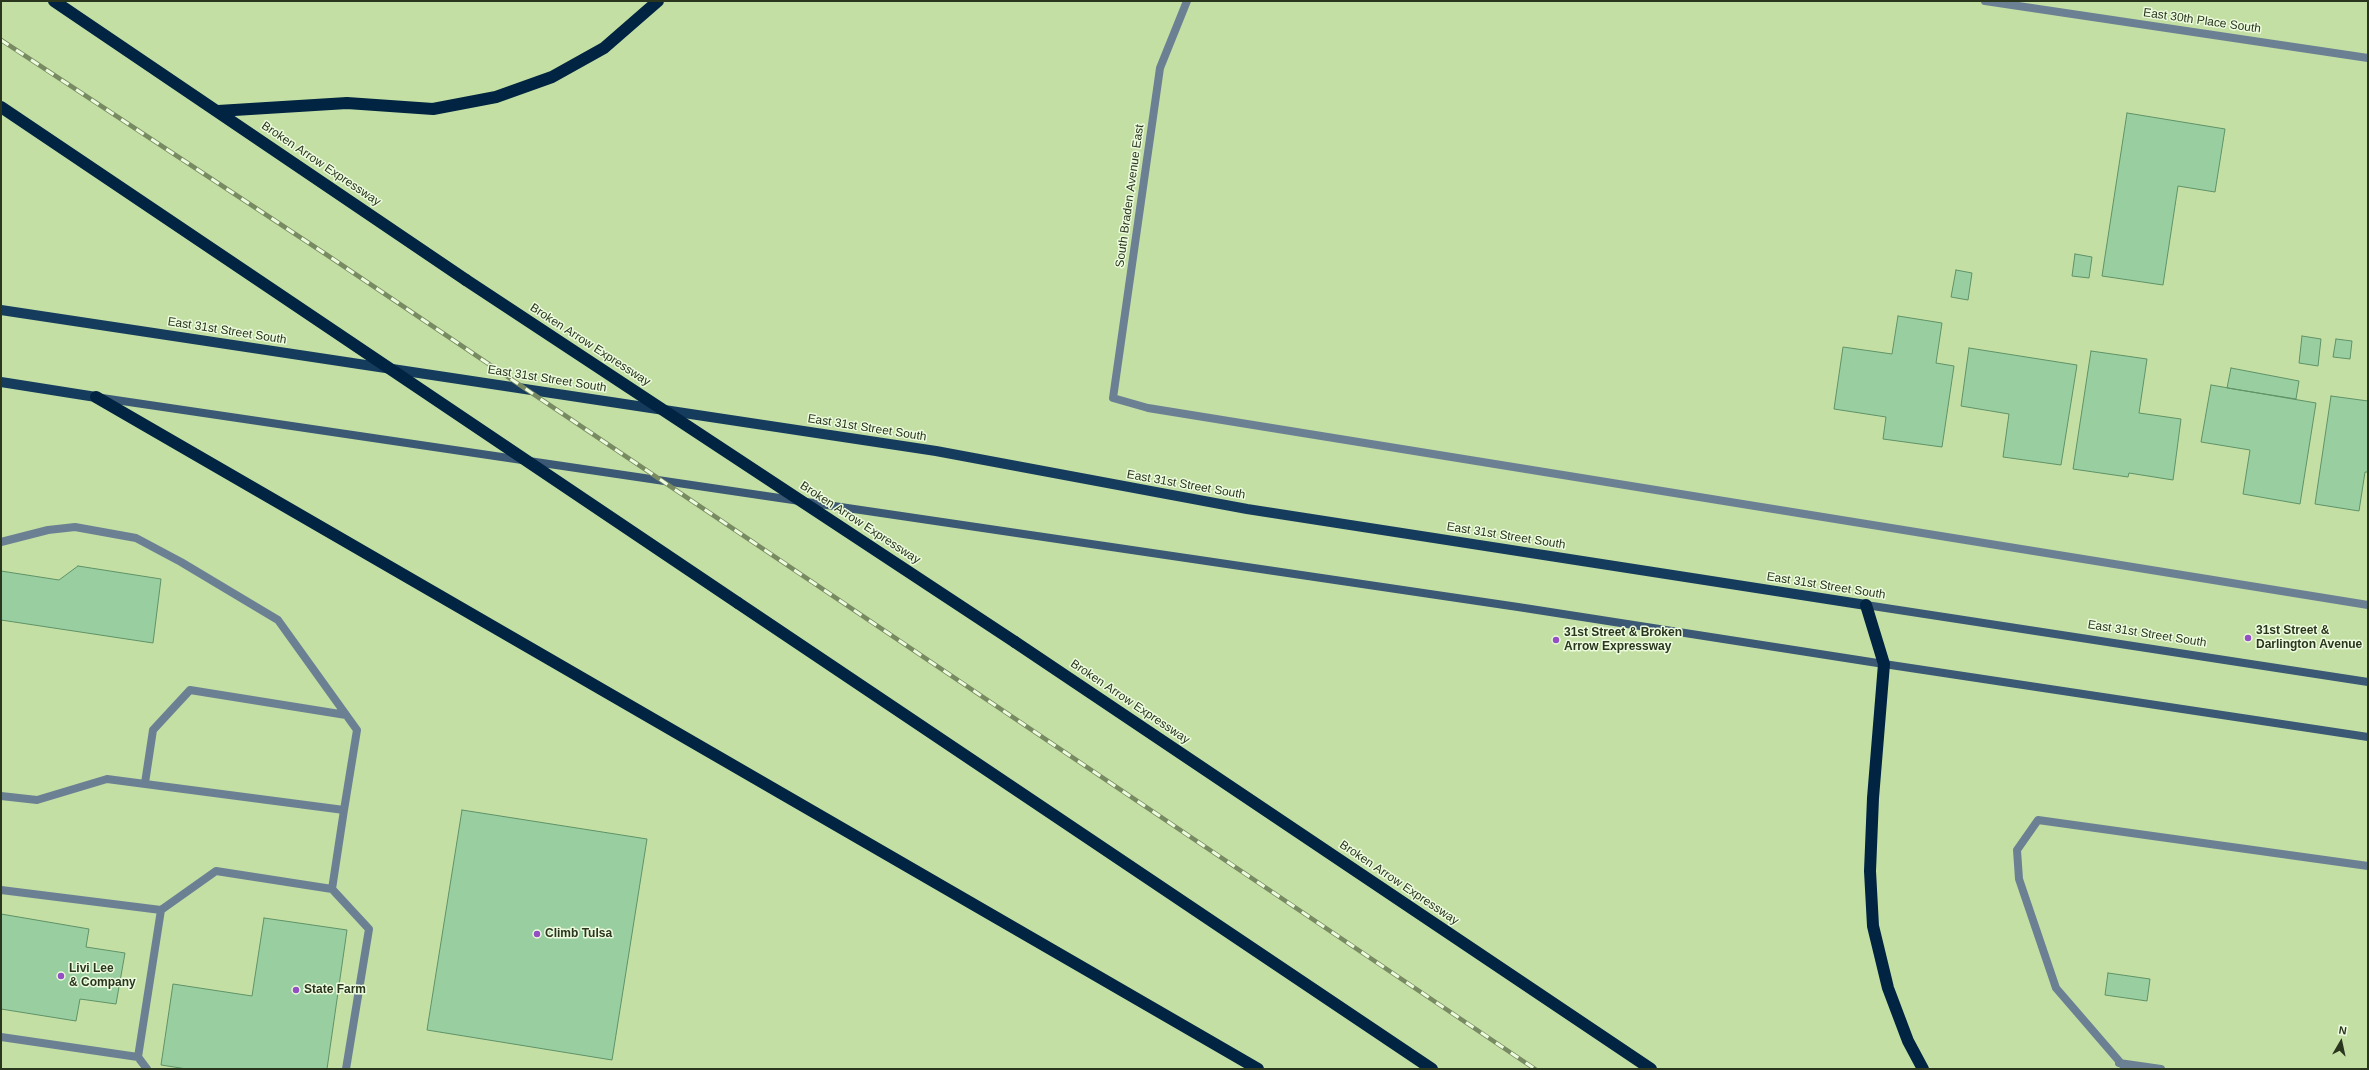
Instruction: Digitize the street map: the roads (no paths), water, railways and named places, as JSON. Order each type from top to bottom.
[{"type":"highway","name":"Broken Arrow Expressway","points":[[54,1],[466,280],[1015,642],[1650,1069]]},
{"type":"highway","points":[[218,111],[348,103],[433,108],[496,96],[552,77],[604,48],[658,1]]},
{"type":"highway","points":[[1,107],[1432,1069]]},
{"type":"highway","points":[[96,397],[1258,1069]]},
{"type":"highway","points":[[1866,605],[1884,664],[1873,798],[1870,871],[1874,926],[1888,988],[1908,1041],[1923,1069]]},
{"type":"main road","name":"East 31st Street South","points":[[1,310],[936,451],[1255,510],[2368,682]]},
{"type":"main road","points":[[1,382],[1518,606],[1884,664],[2368,737]]},
{"type":"street","name":"South Braden Avenue East","points":[[1187,1],[1160,68],[1112,398],[1148,408],[2368,605]]},
{"type":"street","name":"East 30th Place South","points":[[1984,1],[2368,58]]},
{"type":"street","points":[[1,542],[48,530],[75,526],[136,538],[181,562],[278,620],[357,730],[332,889]]},
{"type":"street","points":[[145,783],[153,730],[190,690],[346,715]]},
{"type":"street","points":[[1,796],[37,800],[107,779],[344,810]]},
{"type":"street","points":[[2126,1069],[2119,1063],[2056,988],[2019,879],[2017,850],[2038,820],[2368,866]]},
{"type":"street","points":[[1,890],[161,910],[216,871],[332,889],[369,929],[346,1069]]},
{"type":"street","points":[[138,1057],[161,910]]},
{"type":"street","points":[[1,1037],[138,1057],[147,1069]]},
{"type":"street","points":[[2119,1063],[2161,1069]]},
{"type":"railway","points":[[1,40],[324,253],[1535,1069]]},
{"type":"place","name":"31st Street & Darlington Avenue","points":[[2248,638]]},
{"type":"place","name":"31st Street & Broken Arrow Expressway","points":[[1556,640]]},
{"type":"place","name":"Climb Tulsa","points":[[537,934]]},
{"type":"place","name":"Livi Lee & Company","points":[[61,976]]},
{"type":"place","name":"State Farm","points":[[296,990]]}]
